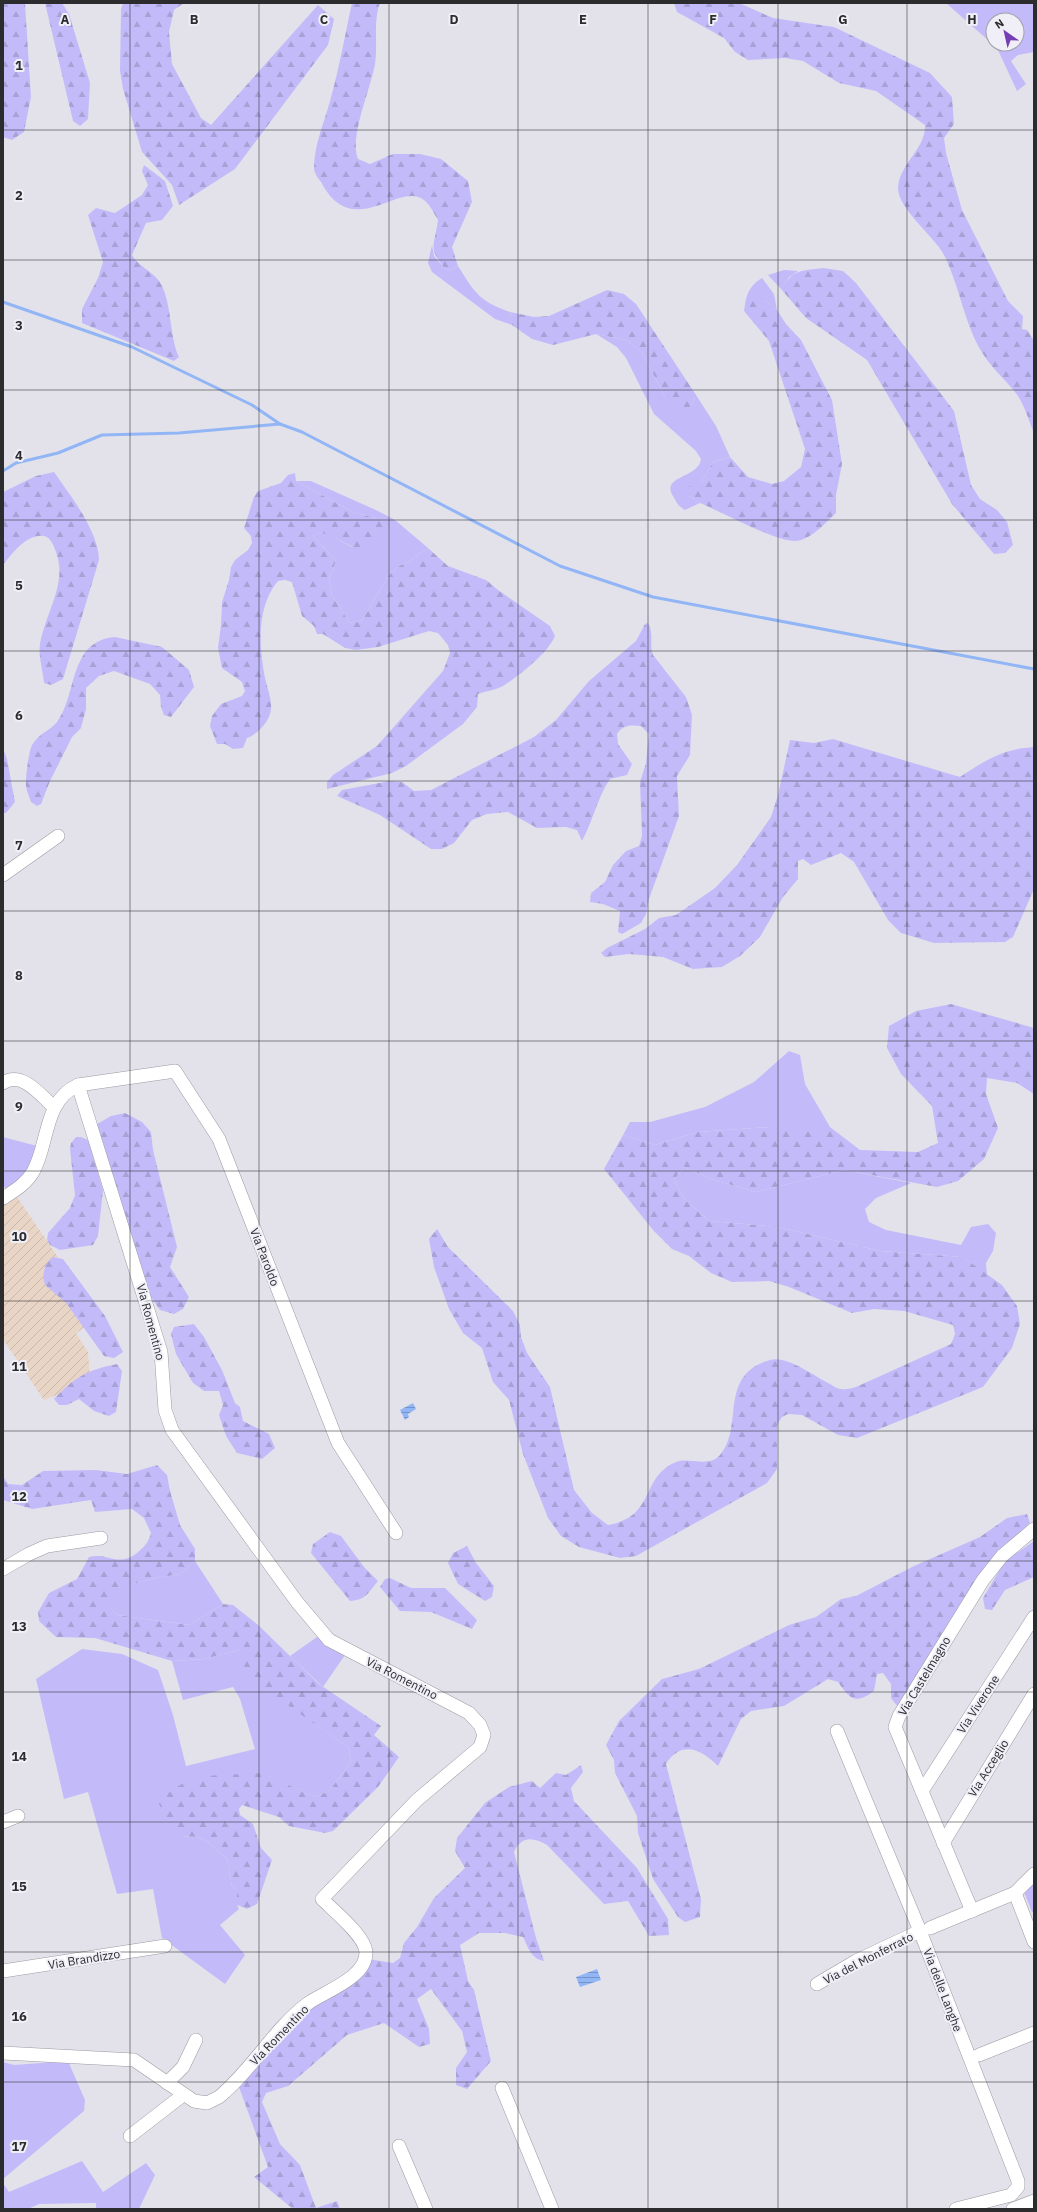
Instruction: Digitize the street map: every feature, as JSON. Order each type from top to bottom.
[{"type":"street","points":[[3,874],[58,836]]},
{"type":"street","name":"Via Paroldo","points":[[78,1085],[175,1071],[222,1145],[338,1443],[396,1533]]},
{"type":"street","points":[[3,1083],[12,1078],[22,1080],[54,1107]]},
{"type":"street","points":[[3,1198],[26,1181],[34,1172],[54,1107],[63,1095],[78,1085]]},
{"type":"street","name":"Via Romentino","points":[[3,2053],[126,2059],[140,2063],[183,2095],[200,2103],[213,2101],[219,2097],[296,2014],[320,1996],[346,1981],[358,1972],[366,1957],[365,1947],[353,1930],[322,1899],[417,1800],[480,1747],[484,1735],[480,1725],[469,1713],[329,1640],[293,1596],[172,1430],[165,1410],[161,1352],[78,1085]]},
{"type":"street","name":"Via Castelmagno","points":[[972,1911],[895,1727],[899,1716],[990,1571],[1013,1545],[1034,1529]]},
{"type":"street","points":[[3,1568],[47,1546],[101,1538]]},
{"type":"street","name":"Via Viverone","points":[[922,1791],[1034,1617]]},
{"type":"street","name":"Via Acceglio","points":[[943,1843],[1034,1694]]},
{"type":"street","name":"Via delle Langhe","points":[[837,1731],[925,1930],[1018,2187],[1011,2195],[956,2209]]},
{"type":"street","points":[[3,1822],[18,1816]]},
{"type":"street","points":[[925,1930],[1015,1893],[1034,1874]]},
{"type":"street","points":[[1015,1893],[1030,1922],[1034,1942]]},
{"type":"street","name":"Via del Monferrato","points":[[817,1984],[856,1961],[925,1930]]},
{"type":"street","name":"Via Brandizzo","points":[[3,1971],[165,1946]]},
{"type":"street","points":[[979,2055],[1034,2033]]},
{"type":"street","points":[[167,2083],[183,2067],[196,2040]]},
{"type":"street","points":[[502,2088],[552,2209]]},
{"type":"street","points":[[130,2136],[183,2095]]},
{"type":"street","points":[[399,2146],[426,2209]]},
{"type":"street","points":[[1013,2209],[1034,2200]]},
{"type":"shaded area","points":[[15,1194],[99,1318],[76,1333],[88,1352],[90,1378],[70,1390],[44,1400],[3,1339],[3,1202]]},
{"type":"green space","points":[[3,3],[25,3],[31,97],[24,132],[12,140],[3,137]]},
{"type":"green space","points":[[45,3],[62,3],[69,14],[90,83],[88,119],[80,126],[73,121]]},
{"type":"green space","points":[[123,3],[184,3],[174,10],[169,32],[172,64],[201,118],[211,125],[318,5],[334,19],[328,45],[235,169],[179,205],[172,185],[142,152],[123,89],[120,71],[121,9]]},
{"type":"green space","points":[[352,3],[380,3],[376,25],[375,64],[356,138],[358,159],[370,164],[393,154],[420,154],[441,159],[468,181],[472,202],[452,247],[458,266],[447,271],[434,252],[438,220],[424,200],[414,196],[402,197],[361,209],[347,208],[334,199],[317,177],[315,172],[314,159],[317,142],[328,109]]},
{"type":"green space","points":[[674,3],[739,3],[773,18],[834,27],[930,73],[952,97],[954,124],[944,138],[946,153],[962,210],[1008,301],[1023,316],[1022,329],[1027,330],[1034,341],[1034,433],[1025,409],[1018,396],[983,354],[971,330],[944,255],[910,214],[900,196],[898,188],[899,179],[921,142],[925,125],[876,91],[839,83],[803,61],[785,58],[748,60],[735,52],[724,38],[677,12]]},
{"type":"green space","points":[[946,3],[1034,3],[1034,52],[1018,55],[1011,61],[1026,84],[1017,91],[999,52],[1025,52],[1025,12],[985,12],[985,37]]},
{"type":"green space","points":[[144,165],[165,181],[173,206],[162,220],[146,223],[132,255],[138,263],[159,281],[163,289],[168,307],[173,339],[179,357],[174,361],[82,323],[82,309],[98,278],[103,262],[88,215],[96,208],[115,213],[142,195],[148,185],[142,171]]},
{"type":"green space","points":[[432,245],[434,256],[447,271],[458,266],[474,290],[484,300],[510,312],[512,325],[495,319],[432,272],[428,263]]},
{"type":"green space","points":[[823,268],[843,271],[856,283],[954,411],[971,485],[980,499],[997,510],[1007,522],[1013,545],[1005,553],[994,554],[952,504],[867,360],[806,318],[781,289],[785,282],[798,272]]},
{"type":"green space","points":[[784,270],[798,271],[789,277],[781,289],[768,275]]},
{"type":"green space","points":[[762,278],[774,294],[777,310],[764,300],[745,304],[750,288]]},
{"type":"green space","points":[[607,290],[624,294],[636,304],[696,395],[690,408],[677,407],[667,401],[642,352],[626,340],[596,334],[553,345],[532,339],[512,325],[510,312],[534,317],[549,316]]},
{"type":"green space","points":[[752,299],[764,300],[777,310],[786,324],[801,340],[832,400],[842,464],[836,495],[836,513],[813,534],[802,540],[788,540],[763,532],[700,503],[689,496],[689,486],[701,483],[713,462],[730,457],[748,477],[772,484],[784,481],[801,467],[805,449],[769,341],[744,311],[745,304]]},
{"type":"green space","points":[[596,334],[626,340],[642,352],[667,401],[690,408],[696,395],[716,426],[730,457],[713,462],[701,483],[689,496],[700,503],[685,510],[673,496],[671,489],[672,484],[676,480],[694,470],[701,459],[696,451],[654,414],[626,358],[617,347]]},
{"type":"green space","points":[[54,472],[89,526],[98,549],[99,560],[63,679],[51,685],[44,683],[40,658],[40,644],[58,584],[58,560],[50,540],[44,536],[37,536],[20,545],[3,565],[3,492],[36,476]]},
{"type":"green space","points":[[295,473],[296,481],[355,513],[376,518],[386,527],[388,534],[361,550],[324,533],[318,532],[313,536],[336,561],[329,580],[332,595],[349,622],[354,623],[362,620],[389,575],[399,566],[408,562],[428,548],[448,566],[486,580],[550,626],[555,636],[540,657],[510,682],[478,694],[477,707],[463,724],[406,766],[392,773],[327,789],[327,782],[333,775],[377,746],[443,671],[450,653],[448,645],[438,633],[429,631],[378,647],[356,650],[345,648],[323,634],[317,634],[314,626],[302,616],[292,582],[285,580],[278,581],[271,591],[266,603],[261,628],[261,653],[271,702],[270,714],[263,726],[247,738],[243,748],[233,749],[225,744],[217,744],[210,726],[212,716],[221,704],[242,696],[245,691],[242,682],[222,668],[218,648],[222,602],[229,580],[231,567],[235,560],[248,550],[252,543],[251,536],[244,528],[254,497],[258,491],[281,483],[288,475]]},
{"type":"green space","points":[[296,481],[311,481],[378,511],[395,520],[428,548],[408,562],[399,566],[389,575],[362,620],[354,623],[349,622],[332,595],[329,580],[336,561],[313,536],[318,532],[328,534],[352,547],[376,518],[355,513]]},
{"type":"green space","points":[[648,623],[651,630],[651,647],[653,655],[686,697],[692,715],[690,755],[677,776],[679,816],[649,899],[646,914],[641,923],[622,934],[618,932],[620,911],[603,904],[590,902],[591,893],[605,882],[613,865],[626,851],[639,846],[642,836],[640,782],[646,763],[649,734],[641,726],[627,726],[617,734],[618,744],[632,764],[627,775],[610,779],[582,841],[577,830],[566,827],[537,828],[508,812],[487,814],[472,820],[454,843],[442,849],[431,849],[380,815],[337,796],[342,790],[390,781],[402,782],[414,791],[431,790],[534,737],[556,720],[589,681],[636,641],[645,624]]},
{"type":"green space","points":[[115,637],[162,647],[189,670],[194,687],[171,717],[164,715],[161,707],[160,695],[150,684],[114,671],[99,676],[86,688],[86,709],[81,728],[72,737],[50,781],[41,804],[37,806],[31,802],[26,784],[28,763],[32,745],[38,737],[57,722],[64,710],[76,670],[89,648],[100,641]]},
{"type":"green space","points":[[833,739],[960,777],[995,756],[1013,750],[1034,747],[1034,889],[1013,937],[1005,942],[934,943],[901,933],[888,920],[854,862],[841,853],[811,865],[803,859],[798,861],[798,879],[783,897],[760,937],[740,956],[722,967],[693,969],[663,957],[629,954],[605,957],[601,953],[607,948],[645,929],[659,918],[676,915],[715,888],[737,865],[771,817],[778,795],[790,740],[814,743]]},
{"type":"green space","points":[[3,748],[7,759],[15,802],[6,813],[3,813]]},
{"type":"green space","points":[[951,1004],[1034,1028],[1034,1094],[1017,1083],[987,1078],[986,1094],[998,1128],[984,1159],[958,1181],[937,1187],[844,1170],[756,1192],[714,1180],[684,1167],[674,1180],[685,1200],[710,1221],[778,1227],[880,1251],[963,1257],[1002,1285],[1017,1306],[1020,1324],[1012,1348],[983,1387],[857,1438],[838,1435],[802,1415],[788,1414],[782,1417],[777,1425],[777,1469],[767,1483],[636,1556],[620,1558],[579,1547],[561,1536],[548,1518],[523,1454],[509,1400],[493,1382],[482,1348],[463,1333],[449,1309],[434,1267],[429,1239],[437,1229],[448,1247],[513,1311],[520,1325],[521,1337],[527,1353],[550,1387],[574,1490],[592,1513],[608,1525],[623,1521],[634,1514],[641,1506],[651,1486],[665,1469],[676,1462],[705,1462],[716,1459],[720,1455],[727,1443],[731,1430],[737,1389],[743,1377],[754,1367],[770,1360],[784,1360],[836,1388],[849,1389],[951,1344],[955,1334],[953,1325],[904,1311],[874,1309],[852,1313],[789,1287],[769,1281],[732,1282],[711,1273],[689,1256],[672,1249],[653,1230],[604,1169],[623,1135],[655,1145],[698,1132],[769,1127],[830,1127],[860,1150],[918,1152],[938,1143],[932,1106],[901,1074],[887,1048],[889,1026],[916,1011]]},
{"type":"green space","points":[[789,1051],[800,1055],[805,1084],[830,1127],[769,1127],[698,1132],[655,1145],[623,1135],[630,1122],[650,1122],[705,1107],[754,1082]]},
{"type":"green space","points":[[125,1113],[142,1122],[151,1132],[153,1150],[177,1247],[170,1267],[189,1297],[183,1309],[174,1314],[160,1310],[150,1296],[97,1130],[97,1124],[111,1116]]},
{"type":"green space","points":[[3,1137],[37,1146],[26,1173],[7,1190],[3,1185]]},
{"type":"green space","points":[[76,1137],[81,1137],[88,1140],[103,1190],[98,1236],[93,1245],[60,1250],[50,1245],[47,1240],[48,1233],[70,1208],[75,1195],[70,1149],[71,1143]]},
{"type":"green space","points":[[684,1167],[714,1180],[756,1192],[844,1170],[911,1183],[876,1198],[865,1209],[869,1222],[886,1230],[961,1245],[971,1227],[988,1224],[996,1233],[993,1251],[986,1263],[987,1275],[963,1257],[880,1251],[778,1227],[710,1221],[685,1200],[674,1180]]},
{"type":"green space","points":[[52,1257],[63,1259],[105,1316],[123,1352],[114,1358],[104,1356],[66,1303],[45,1285],[43,1277],[45,1266]]},
{"type":"green space","points":[[194,1324],[204,1337],[222,1370],[235,1403],[240,1407],[243,1421],[269,1434],[275,1448],[262,1459],[237,1453],[226,1436],[219,1415],[223,1405],[219,1391],[204,1391],[193,1383],[176,1354],[171,1334],[174,1327]]},
{"type":"green space","points":[[117,1364],[122,1371],[116,1412],[109,1416],[94,1411],[79,1399],[67,1405],[59,1405],[54,1399],[68,1385],[89,1372]]},
{"type":"green space","points":[[157,1465],[167,1475],[180,1525],[195,1549],[195,1561],[180,1574],[151,1579],[119,1588],[111,1608],[117,1615],[189,1625],[223,1604],[233,1605],[257,1624],[319,1684],[381,1726],[374,1735],[399,1757],[378,1787],[333,1831],[325,1833],[289,1826],[279,1817],[242,1805],[239,1809],[240,1815],[253,1824],[261,1848],[272,1860],[257,1904],[247,1909],[237,1905],[237,1891],[232,1886],[227,1859],[208,1842],[198,1837],[180,1836],[171,1827],[159,1804],[163,1795],[187,1781],[204,1776],[262,1773],[315,1797],[329,1791],[351,1762],[349,1748],[263,1688],[240,1662],[239,1650],[204,1659],[172,1661],[95,1638],[56,1637],[39,1621],[38,1612],[49,1593],[77,1579],[89,1557],[102,1556],[118,1560],[130,1557],[144,1546],[151,1533],[144,1518],[132,1509],[95,1512],[91,1500],[32,1509],[3,1500],[3,1476],[8,1484],[22,1485],[43,1471],[96,1470],[127,1474]]},
{"type":"green space","points":[[1027,1514],[1030,1523],[989,1562],[903,1703],[898,1707],[891,1698],[891,1684],[883,1673],[877,1674],[874,1691],[862,1698],[857,1699],[846,1693],[838,1682],[828,1679],[784,1706],[751,1711],[741,1719],[718,1766],[705,1755],[691,1750],[678,1752],[672,1756],[666,1764],[701,1899],[700,1917],[685,1922],[678,1917],[653,1879],[638,1833],[637,1816],[615,1773],[614,1760],[606,1745],[619,1721],[662,1679],[699,1669],[789,1625],[816,1617],[841,1599],[856,1596],[914,1566],[980,1537],[1007,1518]]},
{"type":"green space","points":[[330,1532],[341,1536],[364,1567],[378,1581],[366,1595],[360,1599],[350,1601],[311,1553],[313,1544]]},
{"type":"green space","points":[[1034,1541],[1034,1577],[1005,1590],[992,1610],[985,1609],[983,1598],[1005,1561]]},
{"type":"green space","points":[[467,1546],[476,1563],[494,1586],[492,1597],[485,1601],[458,1584],[448,1563],[453,1553]]},
{"type":"green space","points":[[195,1561],[223,1604],[189,1625],[117,1615],[111,1608],[118,1588],[151,1579],[180,1574]]},
{"type":"green space","points":[[390,1578],[411,1588],[445,1588],[477,1620],[472,1629],[431,1612],[400,1611],[380,1587],[385,1579]]},
{"type":"green space","points":[[317,1637],[345,1655],[323,1687],[290,1656]]},
{"type":"green space","points":[[82,1649],[122,1654],[158,1670],[173,1715],[186,1766],[255,1749],[240,1699],[233,1687],[183,1700],[172,1661],[204,1659],[239,1650],[315,1724],[349,1748],[351,1762],[329,1791],[315,1797],[261,1773],[180,1836],[198,1837],[208,1842],[227,1859],[232,1886],[237,1891],[237,1905],[239,1909],[220,1925],[245,1955],[225,1984],[162,1938],[153,1889],[117,1894],[88,1792],[64,1799],[36,1679]]},
{"type":"green space","points":[[581,1765],[583,1772],[571,1788],[574,1801],[637,1868],[668,1919],[669,1935],[649,1936],[628,1901],[604,1904],[547,1845],[532,1839],[520,1843],[514,1852],[536,1938],[544,1961],[533,1955],[523,1937],[505,1933],[479,1933],[460,1945],[468,1981],[474,1990],[491,2061],[467,2089],[456,2085],[456,2068],[467,2052],[462,2031],[431,1989],[417,1999],[429,2029],[430,2044],[419,2047],[384,2023],[347,2035],[288,2086],[266,2093],[262,2102],[280,2144],[300,2165],[316,2208],[337,2201],[340,2209],[293,2209],[254,2177],[268,2167],[239,2087],[291,2023],[368,1959],[393,1963],[400,1958],[404,1943],[417,1927],[434,1898],[465,1868],[455,1851],[457,1838],[485,1803],[509,1787],[532,1781],[540,1788],[556,1773],[566,1775]]},
{"type":"green space","points":[[1034,1882],[1034,1912],[1032,1912],[1024,1892]]},
{"type":"green space","points":[[68,2061],[85,2100],[84,2111],[3,2179],[3,2062],[14,2065]]},
{"type":"green space","points":[[82,2161],[103,2192],[146,2163],[155,2175],[139,2209],[96,2209],[96,2203],[39,2204],[28,2209],[3,2209],[3,2183],[9,2192]]},
{"type":"water","points":[[413,1403],[416,1409],[408,1414],[409,1417],[405,1420],[400,1410]]},
{"type":"water","points":[[597,1969],[601,1980],[580,1987],[576,1977]]},
{"type":"waterway","points":[[3,302],[132,347],[252,405],[280,424]]},
{"type":"waterway","points":[[3,471],[16,463],[58,453],[102,435],[179,433],[280,424],[302,432],[560,566],[653,597],[1034,669]]}]
